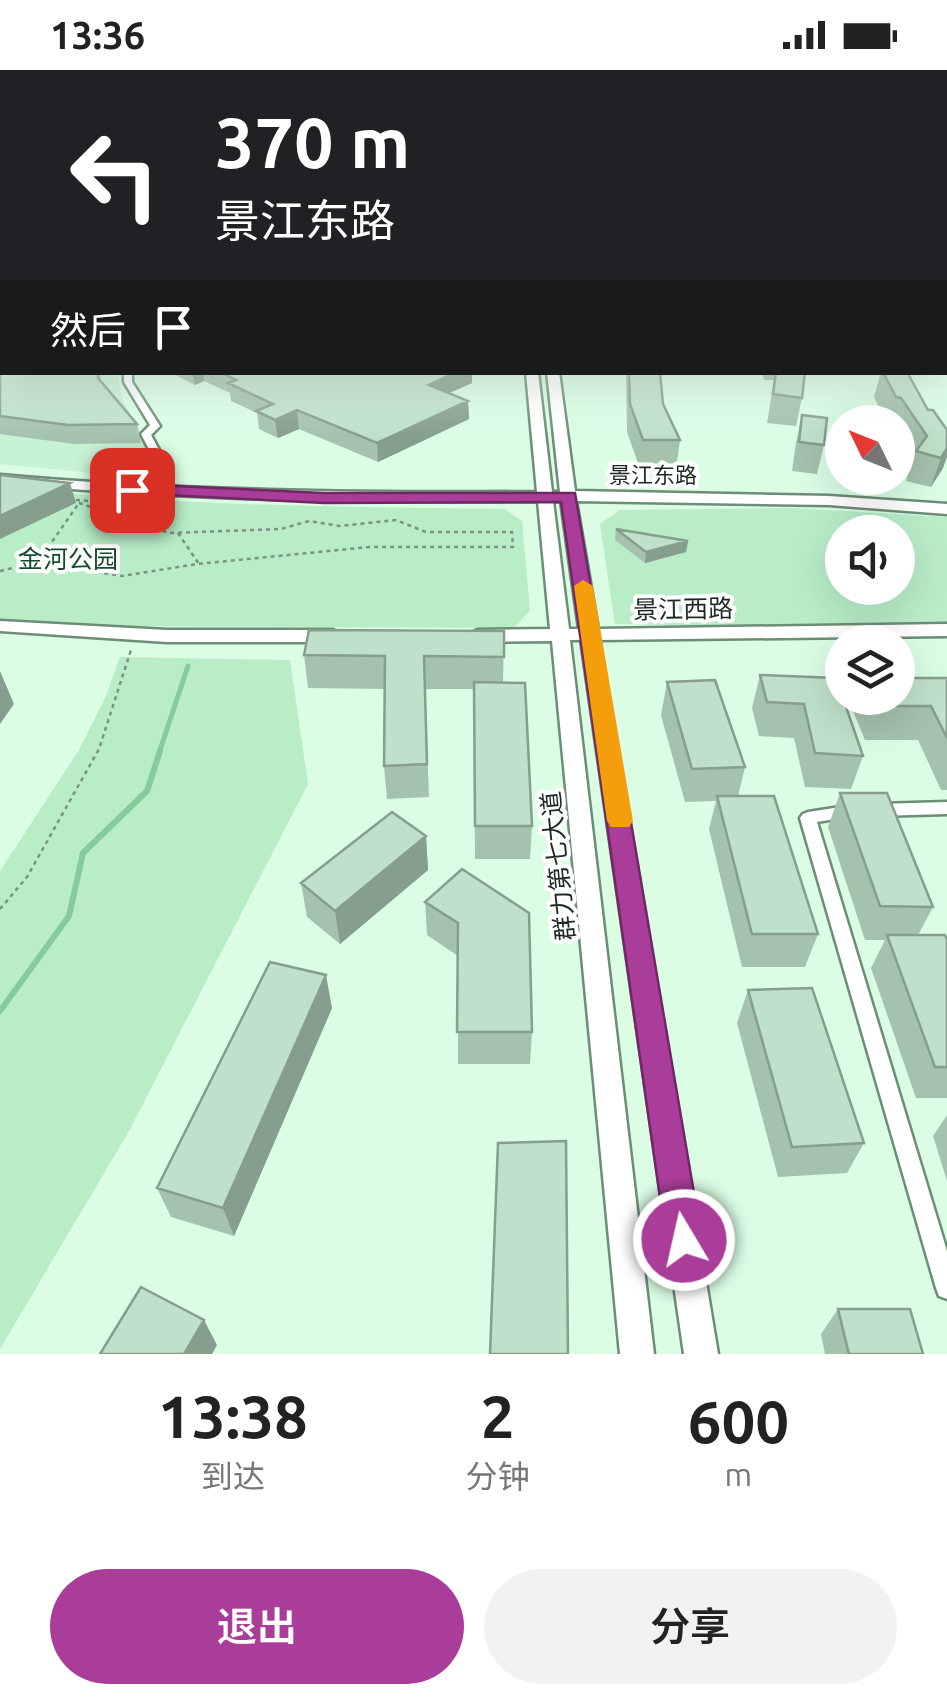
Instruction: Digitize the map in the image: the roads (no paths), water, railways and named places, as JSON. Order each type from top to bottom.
[{"type":"main road","name":"群力第七大道","points":[[533,375],[557,497],[592,636],[701,1354]]},
{"type":"main road","name":"群力第七大道","points":[[553,375],[562,636],[636,1354]]},
{"type":"main road","name":"景江东路","points":[[0,479],[165,492],[324,498],[858,500],[947,509]]},
{"type":"main road","points":[[0,626],[167,636],[345,636]]},
{"type":"main road","name":"景江西路","points":[[463,636],[947,630]]},
{"type":"street","points":[[128,375],[128,382],[155,426],[146,434],[160,461],[165,492]]},
{"type":"street","points":[[947,808],[859,810],[808,818],[947,1288]]},
{"type":"waterway","points":[[159,753],[188,666]]},
{"type":"waterway","points":[[0,1011],[69,916],[83,853],[147,791],[160,751]]},
{"type":"park label","name":"金河公园","points":[[68,559]]}]
